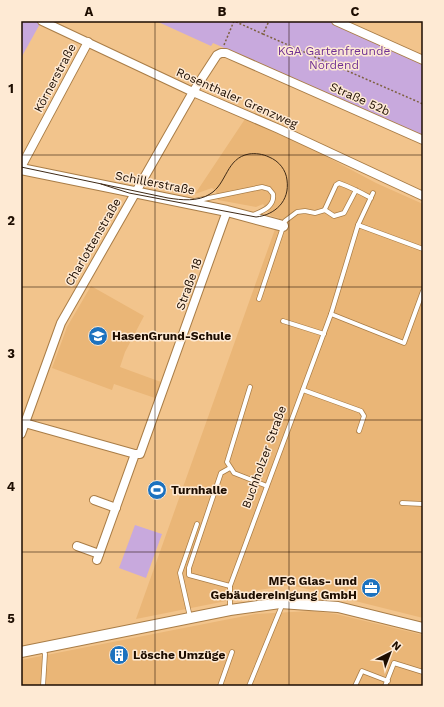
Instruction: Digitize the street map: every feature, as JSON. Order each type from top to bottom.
[{"type":"street","name":"Rosenthaler Grenzweg","points":[[42,21],[193,92],[279,129],[423,196]]},
{"type":"street","points":[[336,21],[423,60]]},
{"type":"street","name":"Körnerstraße","points":[[21,168],[88,42]]},
{"type":"street","name":"Charlottenstraße","points":[[21,434],[23,422],[61,323],[193,92],[215,56],[221,53]]},
{"type":"street","name":"Straße 52b","points":[[221,53],[226,53],[423,140]]},
{"type":"street","name":"Schillerstraße","points":[[21,168],[251,216],[283,226]]},
{"type":"street","name":"Straße 18","points":[[77,546],[98,557],[227,211]]},
{"type":"street","points":[[23,422],[137,454]]},
{"type":"street","points":[[94,500],[116,508]]},
{"type":"street","points":[[21,652],[230,610],[283,603],[338,607],[423,628]]},
{"type":"lane","points":[[325,210],[336,185],[340,183],[371,198]]},
{"type":"lane","points":[[185,202],[262,187],[267,188],[273,194],[271,204],[266,209],[251,216]]},
{"type":"lane","points":[[325,210],[334,216],[344,213],[356,190]]},
{"type":"lane","name":"Buchholzer Straße","points":[[230,610],[230,586],[324,334],[358,226],[373,192]]},
{"type":"lane","points":[[259,299],[285,221],[297,212],[305,211],[315,213],[325,210]]},
{"type":"lane","points":[[358,226],[423,249]]},
{"type":"lane","points":[[331,314],[404,343],[423,291]]},
{"type":"lane","points":[[283,320],[324,334]]},
{"type":"lane","points":[[250,387],[227,462],[234,473],[267,486]]},
{"type":"lane","points":[[303,390],[361,411],[364,416],[359,431]]},
{"type":"lane","points":[[230,468],[221,473],[189,568],[190,575],[230,586]]},
{"type":"lane","points":[[402,503],[423,504]]},
{"type":"lane","points":[[190,618],[180,573],[197,524]]},
{"type":"lane","points":[[249,686],[283,603]]},
{"type":"lane","points":[[43,648],[45,654],[43,686]]},
{"type":"lane","points":[[220,686],[232,652]]},
{"type":"lane","points":[[386,686],[394,663],[423,672]]},
{"type":"lane","points":[[355,686],[362,670],[388,681]]},
{"type":"path","points":[[221,53],[233,21],[423,104]]},
{"type":"path","points":[[263,34],[269,21]]},
{"type":"shaded area","points":[[245,119],[312,149],[376,183],[423,204],[423,618],[291,585],[234,594],[236,599],[136,619],[279,218],[271,216],[263,204],[256,207],[218,200],[216,191],[212,188],[195,194]]},
{"type":"shaded area","name":"HasenGrund-Schule","points":[[91,286],[144,316],[125,352],[120,367],[161,382],[155,398],[114,384],[112,390],[52,368],[67,327]]},
{"type":"shaded area","points":[[311,611],[336,614],[423,635],[423,686],[21,686],[21,660],[255,614]]},
{"type":"green space","points":[[21,21],[41,22],[21,58]]},
{"type":"green space","name":"KGA Gartenfreunde Nordend","points":[[156,21],[336,21],[423,60],[423,136],[213,43],[211,46]]},
{"type":"green space","points":[[135,525],[162,534],[146,578],[119,568]]},
{"type":"tram line","points":[[21,167],[168,198],[189,200],[205,197],[216,190],[231,166],[241,156],[249,154],[262,154],[279,163],[284,169],[287,180],[286,194],[280,206],[263,216],[256,217],[129,193],[101,184]]},
{"type":"place","name":"HasenGrund-Schule","points":[[98,336]]},
{"type":"place","name":"Turnhalle","points":[[157,490]]},
{"type":"place","name":"MFG Glas- und Gebäudereinigung GmbH","points":[[371,588]]},
{"type":"place","name":"Lösche Umzüge","points":[[119,655]]}]
